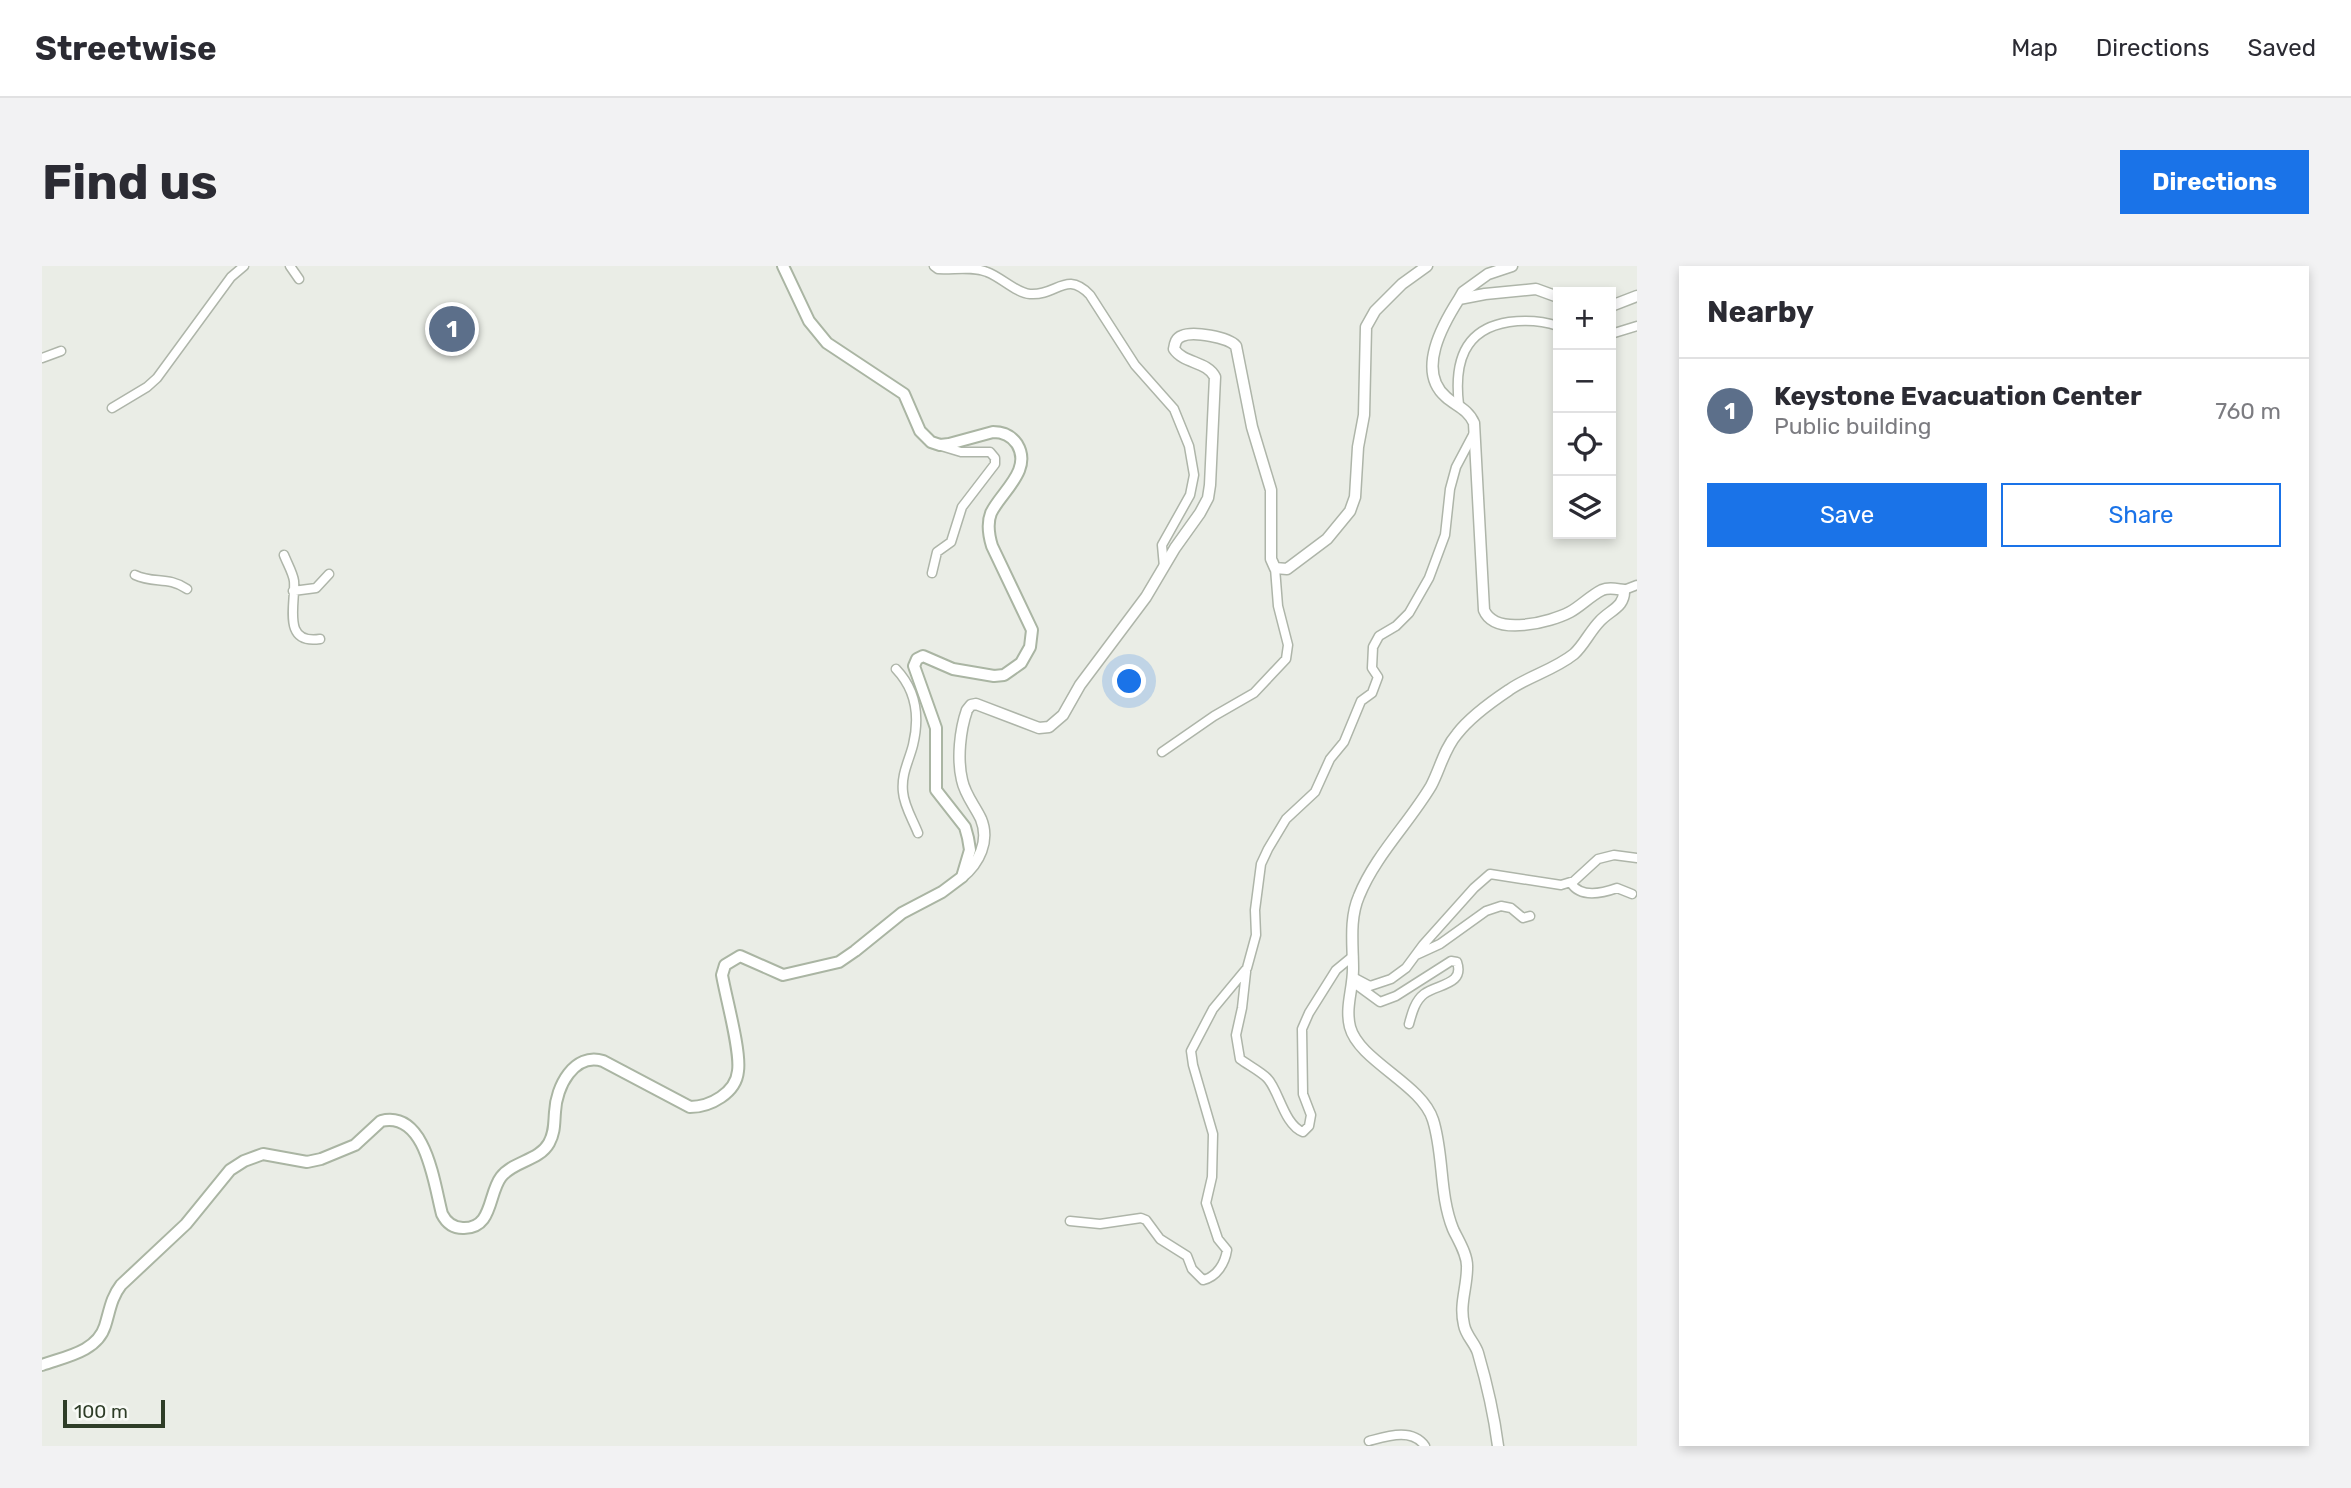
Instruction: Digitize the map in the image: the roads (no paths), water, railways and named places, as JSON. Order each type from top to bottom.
[{"type":"main road","points":[[42,1365],[66,1358],[95,1341],[103,1332],[113,1296],[121,1285],[186,1224],[230,1170],[253,1156],[276,1155],[307,1162],[321,1159],[355,1145],[381,1121],[397,1120],[415,1132],[423,1144],[445,1221],[459,1228],[477,1225],[485,1217],[503,1175],[539,1154],[548,1145],[554,1132],[555,1108],[561,1087],[579,1063],[590,1059],[603,1061],[690,1107],[719,1098],[735,1082],[738,1069],[722,975],[725,965],[740,956],[778,974],[786,975],[839,962],[890,921],[942,892],[962,877],[970,850],[967,833],[936,790],[936,728],[914,670],[917,659],[923,656],[958,670],[1004,675],[1021,663],[1030,647],[1032,636],[1029,622],[989,535],[992,512],[1020,469],[1019,447],[1011,437],[998,432],[949,444],[935,444],[920,431],[904,394],[827,343],[817,333],[783,266]]},
{"type":"street","points":[[112,408],[158,378],[231,277],[244,266]]},
{"type":"street","points":[[290,266],[299,279],[299,266]]},
{"type":"street","points":[[934,266],[985,271],[1027,294],[1037,294],[1070,283],[1081,286],[1090,295],[1136,365],[1174,409],[1189,446],[1194,475],[1190,495],[1162,545],[1164,566]]},
{"type":"street","points":[[1275,568],[1287,569],[1327,539],[1350,511],[1355,497],[1358,447],[1364,415],[1366,327],[1375,311],[1402,284],[1427,266]]},
{"type":"street","points":[[1512,266],[1488,274],[1463,292],[1440,332],[1433,356],[1438,387],[1471,416],[1484,610],[1492,621],[1527,625],[1557,619],[1608,588],[1624,590],[1637,586]]},
{"type":"street","points":[[1459,299],[1536,289],[1553,295]]},
{"type":"street","points":[[1616,304],[1637,296]]},
{"type":"street","points":[[1459,405],[1462,356],[1474,336],[1491,324],[1519,320],[1553,325]]},
{"type":"street","points":[[1616,332],[1637,326]]},
{"type":"street","points":[[962,877],[977,862],[985,833],[961,779],[960,757],[967,710],[976,704],[1039,728],[1055,724],[1080,685],[1146,597],[1200,513],[1208,498],[1210,485],[1215,377],[1212,370],[1178,355],[1174,349],[1175,342],[1186,335],[1224,338],[1232,341],[1239,353],[1252,427],[1271,490],[1271,559],[1275,568],[1278,607],[1288,645],[1286,659],[1254,693],[1161,752]]},
{"type":"street","points":[[42,358],[61,351]]},
{"type":"street","points":[[1353,956],[1336,970],[1304,1022],[1303,1094],[1311,1115],[1309,1126],[1303,1132],[1297,1129],[1287,1115],[1269,1080],[1240,1059],[1236,1035],[1247,968],[1256,935],[1255,910],[1261,864],[1279,828],[1315,792],[1330,759],[1344,742],[1360,701],[1372,693],[1378,677],[1371,664],[1376,640],[1403,620],[1429,578],[1445,535],[1450,489],[1456,467],[1474,433]]},
{"type":"street","points":[[932,573],[937,552],[951,542],[958,513],[995,464],[995,458],[990,452],[961,452],[935,444]]},
{"type":"street","points":[[284,555],[295,582],[292,603],[297,632],[307,639],[320,639]]},
{"type":"street","points":[[293,591],[316,588],[329,574]]},
{"type":"street","points":[[135,575],[149,580],[175,582],[187,589]]},
{"type":"street","points":[[1497,1446],[1494,1414],[1477,1349],[1464,1325],[1462,1298],[1468,1268],[1447,1214],[1433,1117],[1422,1101],[1354,1036],[1348,1017],[1354,914],[1359,895],[1382,856],[1432,784],[1456,734],[1507,691],[1576,652],[1601,619],[1621,603],[1624,590]]},
{"type":"street","points":[[914,670],[896,669],[911,688],[915,703],[913,745],[904,768],[902,784],[906,804],[918,833]]},
{"type":"street","points":[[1352,980],[1370,986],[1381,983],[1406,968],[1474,888],[1490,874],[1561,885],[1571,883],[1598,859],[1614,855],[1637,859]]},
{"type":"street","points":[[1571,883],[1577,891],[1601,894],[1617,888],[1632,894]]},
{"type":"street","points":[[1416,955],[1440,944],[1486,911],[1501,906],[1511,908],[1523,918],[1530,916]]},
{"type":"street","points":[[1352,980],[1380,1002],[1396,996],[1451,961],[1457,962],[1459,969],[1455,978],[1447,985],[1421,996],[1409,1024]]},
{"type":"street","points":[[1070,1221],[1100,1224],[1140,1218],[1146,1220],[1160,1239],[1187,1255],[1192,1269],[1203,1280],[1208,1279],[1221,1267],[1227,1250],[1218,1239],[1206,1203],[1212,1177],[1213,1134],[1190,1056],[1213,1009],[1247,968]]},
{"type":"street","points":[[1369,1441],[1408,1434],[1421,1440],[1425,1446]]},
{"type":"place","name":"Keystone Evacuation Center","points":[[452,329]]}]
